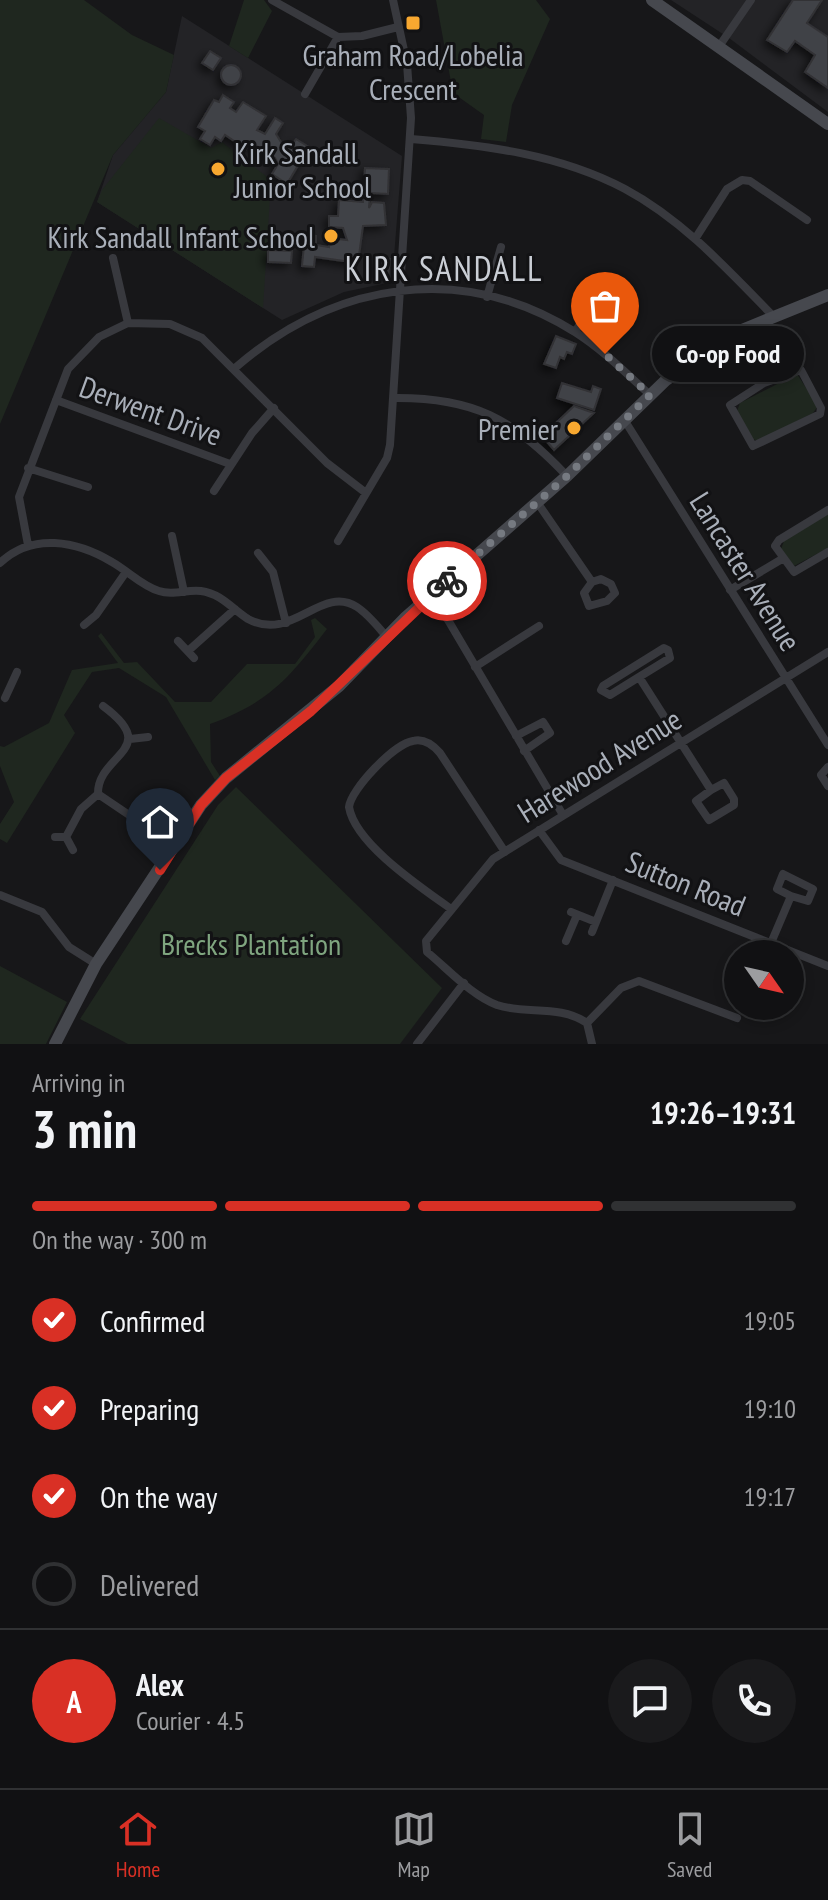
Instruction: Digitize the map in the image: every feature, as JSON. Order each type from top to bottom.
[{"type":"street","points":[[272,0],[338,37],[362,36],[398,27]]},
{"type":"street","points":[[338,541],[387,458],[411,139],[407,64],[393,0]]},
{"type":"street","points":[[652,0],[828,124]]},
{"type":"street","points":[[720,45],[751,0]]},
{"type":"street","points":[[305,94],[338,37]]},
{"type":"street","points":[[411,139],[481,145],[570,167],[625,189],[695,239],[774,317]]},
{"type":"street","points":[[695,239],[727,189],[742,180],[750,181],[807,220]]},
{"type":"street","points":[[487,297],[501,247]]},
{"type":"street","points":[[113,258],[128,323]]},
{"type":"street","points":[[235,368],[275,334],[318,311],[401,289],[487,297],[524,307],[575,332],[650,395]]},
{"type":"street","points":[[575,332],[598,295]]},
{"type":"street","points":[[55,1044],[96,964],[201,805],[226,778],[311,711],[429,596],[567,476],[650,395],[686,365],[737,332],[828,295]]},
{"type":"street","points":[[28,545],[19,497],[72,361],[99,337],[128,323],[170,324],[202,338],[327,463],[366,493]]},
{"type":"street","points":[[737,332],[764,383]]},
{"type":"street","points":[[801,370],[821,411],[753,446],[730,405],[764,383],[801,370]]},
{"type":"street","points":[[393,398],[442,398],[497,419],[527,436],[567,476]]},
{"type":"street","name":"Derwent Drive","points":[[56,400],[230,464]]},
{"type":"street","points":[[214,491],[230,464],[274,408]]},
{"type":"street","name":"Lancaster Avenue","points":[[625,421],[828,745]]},
{"type":"street","points":[[28,468],[88,487]]},
{"type":"street","points":[[537,502],[592,582]]},
{"type":"street","points":[[828,510],[775,542],[782,559],[794,572],[828,552]]},
{"type":"street","points":[[172,536],[184,592]]},
{"type":"street","points":[[0,563],[28,545],[61,543],[100,556],[159,592],[211,593],[258,623],[286,623],[325,603],[339,601],[356,606],[387,637]]},
{"type":"street","points":[[258,553],[273,572],[286,623]]},
{"type":"street","points":[[730,590],[782,559]]},
{"type":"street","points":[[84,625],[96,615],[126,572]]},
{"type":"street","points":[[429,596],[563,815]]},
{"type":"street","points":[[178,641],[191,655],[235,609]]},
{"type":"street","points":[[475,667],[539,626]]},
{"type":"street","points":[[668,650],[670,658],[639,677],[610,695],[601,690],[652,656],[668,650]]},
{"type":"street","name":"Harewood Avenue","points":[[464,983],[424,947],[486,865],[828,652]]},
{"type":"street","points":[[14,703],[2,697],[17,672]]},
{"type":"street","points":[[639,677],[711,790]]},
{"type":"street","points":[[66,837],[81,809],[98,794],[100,781],[125,751],[130,739],[126,729],[103,706]]},
{"type":"street","points":[[516,736],[543,722],[550,733],[524,751]]},
{"type":"street","points":[[130,739],[148,737]]},
{"type":"street","points":[[451,909],[397,869],[359,829],[349,807],[355,789],[401,745],[417,740],[430,743],[440,753],[505,852]]},
{"type":"street","points":[[828,767],[821,775],[828,786]]},
{"type":"street","points":[[724,783],[735,802],[709,820],[696,801],[711,790],[724,783]]},
{"type":"street","points":[[98,794],[175,846]]},
{"type":"street","name":"Sutton Road","points":[[539,830],[561,860],[763,940]]},
{"type":"street","points":[[55,837],[66,837]]},
{"type":"street","points":[[66,837],[73,850]]},
{"type":"street","points":[[592,932],[613,880]]},
{"type":"street","points":[[0,895],[42,912],[69,947],[96,964]]},
{"type":"street","points":[[772,940],[791,896]]},
{"type":"street","points":[[566,941],[574,914],[596,922]]},
{"type":"street","name":"Sutton Road","points":[[804,956],[828,966]]},
{"type":"street","points":[[587,1023],[621,988],[639,981],[724,1013]]},
{"type":"street","points":[[417,1044],[464,983],[496,1004],[567,1012],[587,1023],[592,1041]]},
{"type":"shaded area","points":[[671,0],[828,0],[828,112],[729,38]]},
{"type":"shaded area","name":"Kirk Sandall Junior School","points":[[182,16],[402,156],[392,282],[344,292],[282,320],[97,202],[113,155],[166,92]]},
{"type":"green space","points":[[0,0],[84,0],[132,35],[174,55],[166,92],[113,155],[0,424]]},
{"type":"green space","points":[[244,0],[264,0],[272,11],[248,58],[229,46]]},
{"type":"green space","points":[[436,0],[536,0],[550,19],[512,105],[506,142],[481,139],[484,115],[453,93]]},
{"type":"green space","points":[[159,118],[211,148],[222,142],[271,180],[263,308],[97,202],[102,190]]},
{"type":"green space","points":[[797,374],[818,406],[813,413],[758,441],[753,439],[737,411],[740,403]]},
{"type":"green space","points":[[828,514],[828,548],[794,566],[781,549],[784,541]]},
{"type":"green space","points":[[315,618],[327,629],[289,675],[248,707],[210,724],[211,762],[220,776],[215,780],[166,697],[119,668],[92,672],[64,715],[75,733],[7,843],[0,839],[0,824],[14,802],[0,766],[0,746],[4,747],[49,723],[72,670],[118,663],[98,636],[101,633],[124,663],[137,662],[175,702],[211,702],[247,664],[295,664],[315,637],[311,620]]},
{"type":"green space","name":"Brecks Plantation","points":[[236,787],[442,988],[400,1044],[128,1044],[80,1019],[218,805]]},
{"type":"green space","points":[[0,966],[67,1002],[46,1044],[0,1044]]},
{"type":"building","points":[[793,0],[822,0],[807,23],[828,37],[828,88],[805,72],[815,55],[795,41],[787,52],[767,40]]},
{"type":"building","points":[[210,51],[221,58],[213,70],[202,63]]},
{"type":"building","points":[[231,65],[238,68],[241,75],[238,82],[231,85],[224,82],[221,75],[224,68]]},
{"type":"building","points":[[223,95],[234,102],[230,108],[236,112],[243,102],[266,116],[257,130],[265,134],[275,118],[283,123],[276,134],[281,142],[290,148],[296,139],[309,147],[287,184],[272,174],[278,164],[275,158],[250,142],[246,149],[225,135],[221,141],[215,137],[210,145],[200,139],[205,131],[198,127],[214,100],[219,102]]},
{"type":"building","points":[[365,168],[389,169],[388,194],[370,193],[369,208],[372,202],[384,203],[386,225],[363,226],[358,263],[315,257],[314,267],[302,266],[305,235],[316,236],[316,245],[329,247],[330,238],[347,240],[343,228],[329,227],[329,216],[338,216],[339,200],[363,202]]},
{"type":"building","points":[[268,250],[292,251],[291,263],[268,262]]},
{"type":"building","points":[[378,258],[390,259],[388,277],[377,276]]},
{"type":"building","points":[[556,336],[576,344],[572,354],[567,352],[564,359],[560,357],[556,368],[544,364]]},
{"type":"building","points":[[562,383],[591,392],[593,386],[601,389],[594,410],[557,398]]},
{"type":"building","points":[[574,406],[594,413],[554,450],[542,436]]},
{"type":"way so far","points":[[447,581],[567,476],[650,395],[605,354]]},
{"type":"place","name":"Graham Road/Lobelia Crescent","points":[[413,23]]},
{"type":"place","name":"Kirk Sandall Junior School","points":[[218,169]]},
{"type":"place","name":"Kirk Sandall Infant School","points":[[331,236]]},
{"type":"place","name":"Co-op Food","points":[[605,354]]},
{"type":"place","name":"Premier","points":[[574,428]]},
{"type":"district","name":"KIRK SANDALL","points":[[444,268]]},
{"type":"route","points":[[160,870],[201,805],[226,778],[311,711],[447,581]]}]
